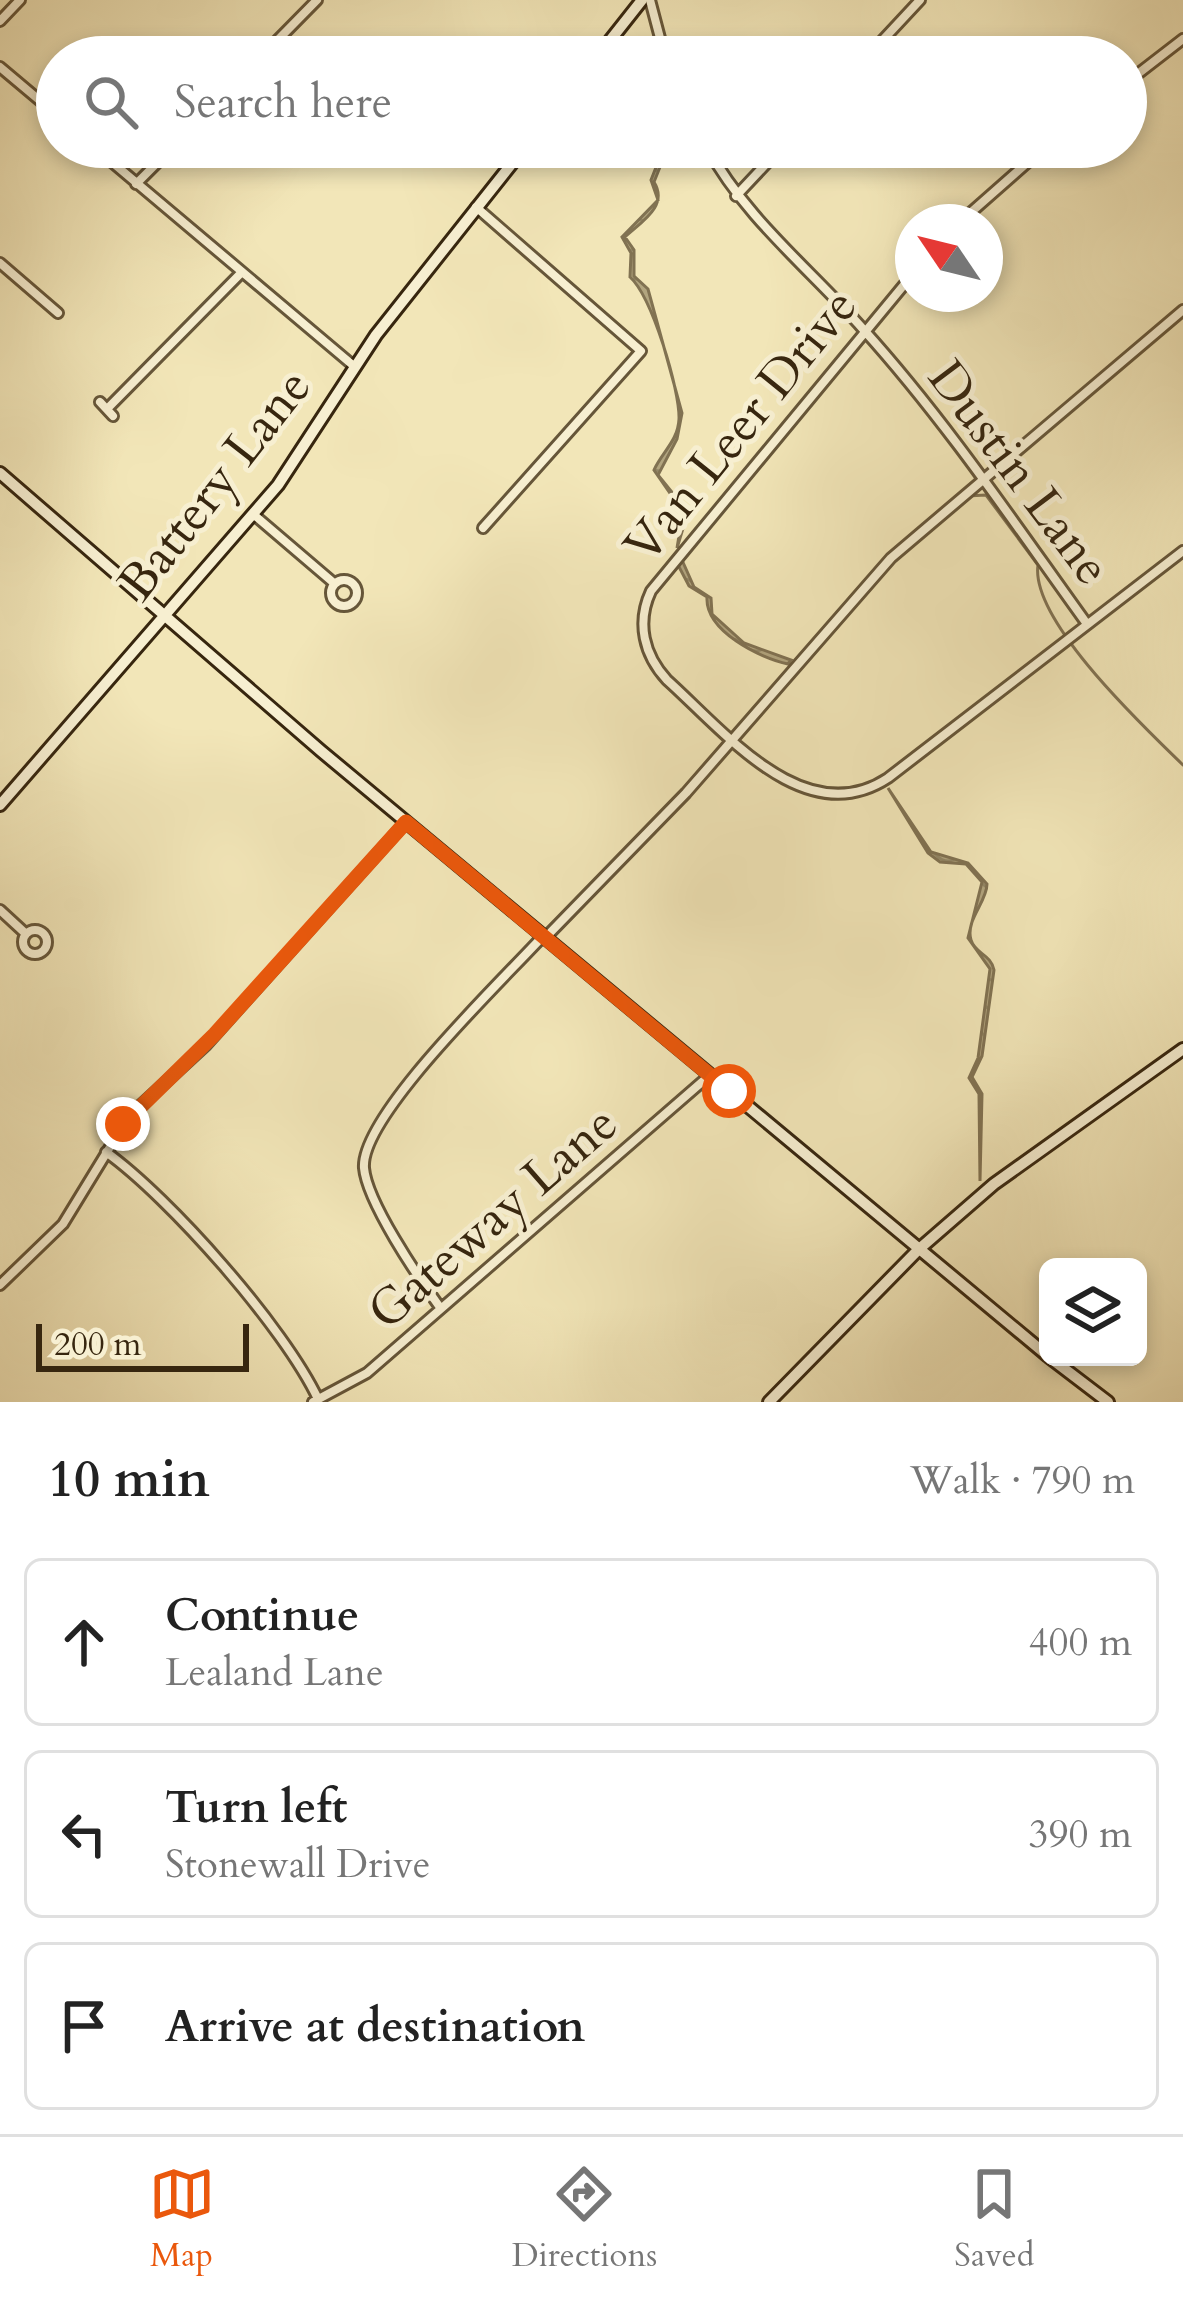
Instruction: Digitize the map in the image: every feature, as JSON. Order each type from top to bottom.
[{"type":"street","points":[[0,21],[20,0]]},
{"type":"street","points":[[282,36],[317,0]]},
{"type":"street","points":[[615,36],[646,0]]},
{"type":"street","points":[[646,0],[658,36]]},
{"type":"street","points":[[887,36],[920,0]]},
{"type":"street","points":[[1147,67],[1183,39]]},
{"type":"street","points":[[0,67],[36,98]]},
{"type":"street","points":[[118,168],[355,367]]},
{"type":"street","points":[[136,184],[152,168]]},
{"type":"street","name":"Battery Lane","points":[[0,805],[307,448],[355,367],[508,168]]},
{"type":"street","name":"Dustin Lane","points":[[719,168],[736,196],[865,330],[983,478],[1087,624]]},
{"type":"street","points":[[736,196],[762,168]]},
{"type":"street","points":[[980,204],[1021,168]]},
{"type":"street","points":[[476,207],[641,351],[484,528]]},
{"type":"street","points":[[0,262],[58,313]]},
{"type":"street","points":[[107,409],[241,273]]},
{"type":"street","name":"Van Leer Drive","points":[[895,295],[646,599],[644,636],[655,666],[734,738],[799,789],[825,796],[854,794],[888,778],[1183,551]]},
{"type":"street","points":[[439,1306],[368,1185],[366,1143],[398,1096],[734,738],[891,558],[1183,310]]},
{"type":"street","points":[[0,473],[406,822],[1039,1350]]},
{"type":"street","points":[[253,514],[335,584]]},
{"type":"street","points":[[0,1285],[63,1224],[128,1116],[206,1045],[406,822]]},
{"type":"street","points":[[0,910],[26,934]]},
{"type":"street","points":[[769,1402],[918,1250],[1033,1153],[1183,1049]]},
{"type":"street","name":"Gateway Lane","points":[[316,1400],[363,1377],[439,1306],[710,1075]]},
{"type":"street","points":[[106,1152],[225,1273],[296,1358],[316,1400]]},
{"type":"street","points":[[1060,1366],[1108,1402]]},
{"type":"water","points":[[657,201],[625,237],[634,250],[634,276],[648,289],[665,349],[630,277],[631,253],[622,237]]},
{"type":"water","points":[[674,383],[682,413],[677,439],[658,475],[688,512],[677,548],[683,512],[654,470],[678,427]]},
{"type":"water","points":[[682,560],[694,587],[711,598],[712,614],[744,643],[791,660],[788,664],[763,656],[724,632],[715,621],[709,609],[707,597],[689,586],[678,565]]},
{"type":"water","points":[[888,788],[931,852],[968,863],[987,884],[972,923],[982,882],[966,864],[940,862],[928,853]]},
{"type":"water","points":[[971,927],[973,945],[994,970],[982,1056],[972,1077],[982,1094],[980,1181],[979,1094],[969,1078],[978,1058],[990,969],[968,938]]},
{"type":"waterway","points":[[967,496],[986,495],[1038,565],[1040,588],[1070,642],[1118,700],[1183,765]]},
{"type":"route","points":[[123,1124],[215,1034],[406,822],[729,1091]]}]
